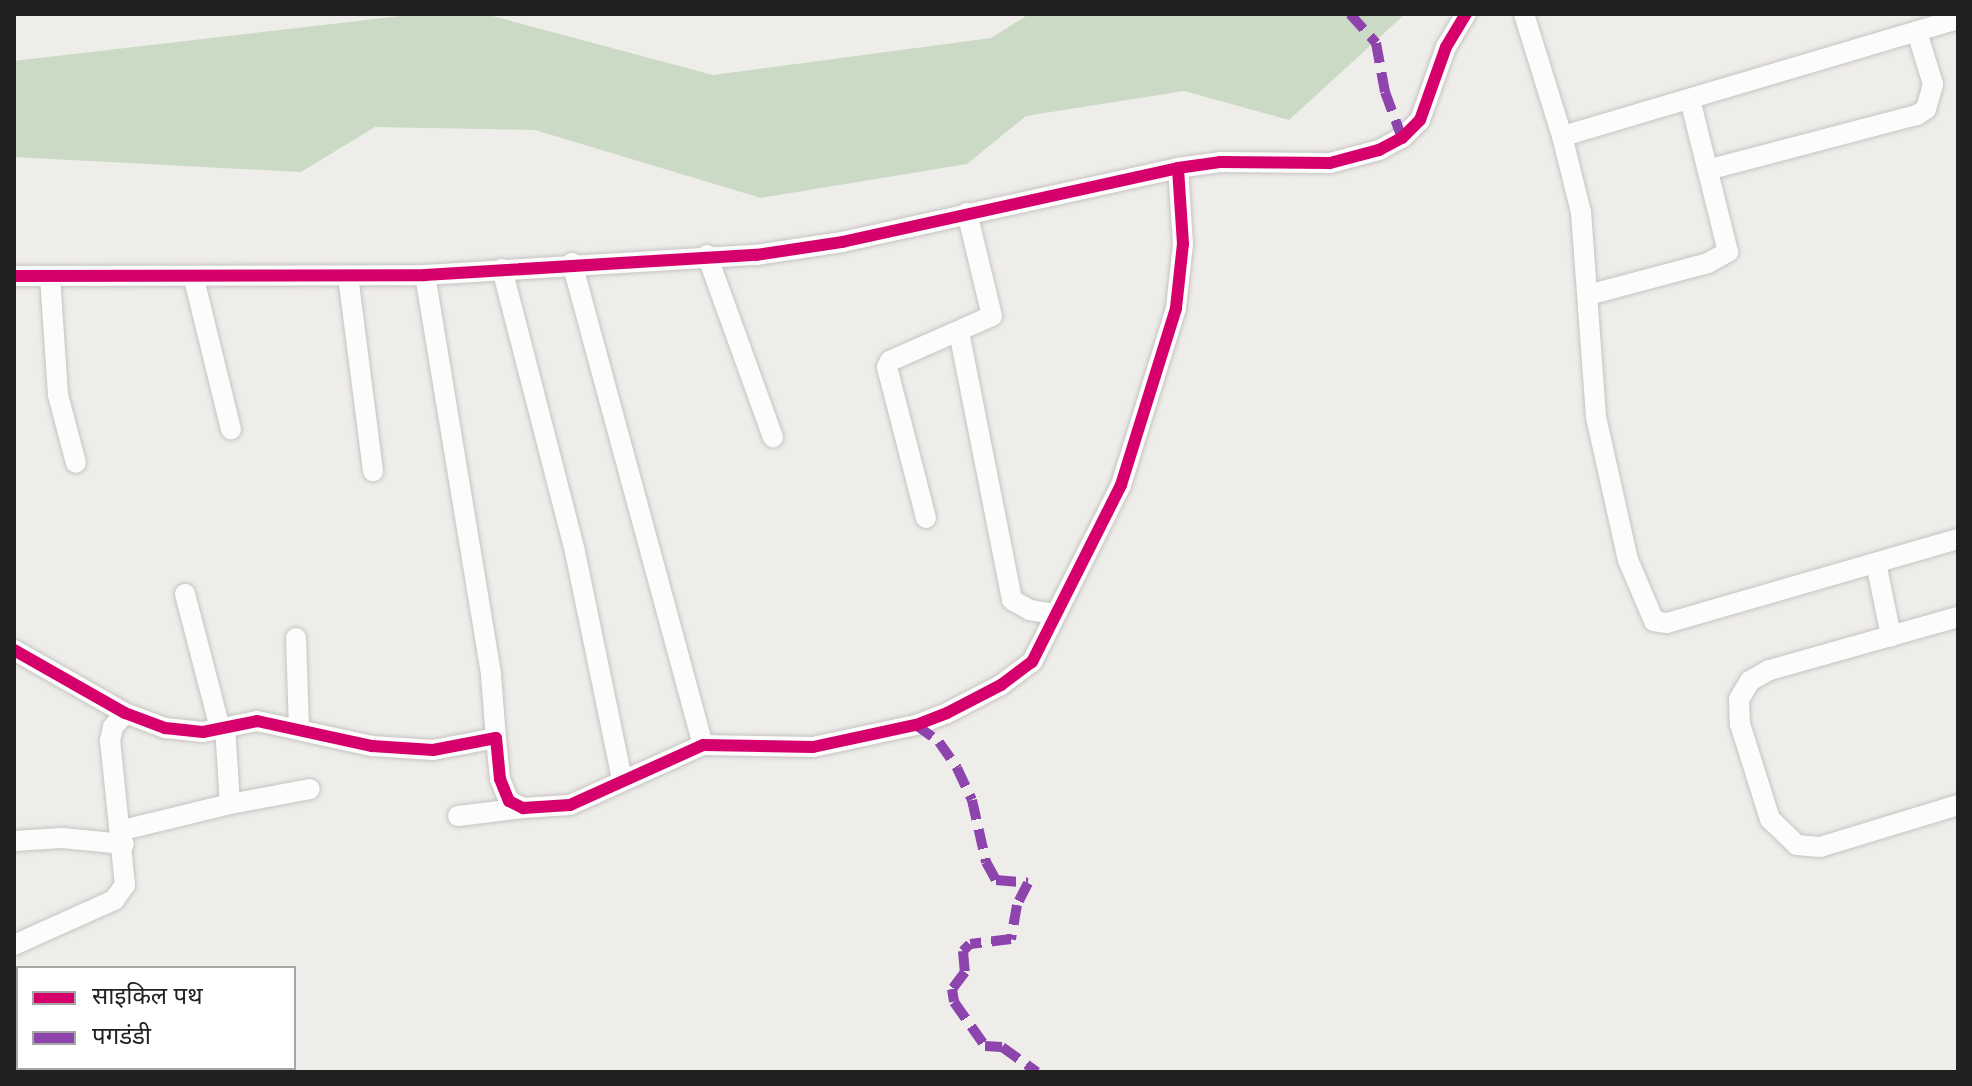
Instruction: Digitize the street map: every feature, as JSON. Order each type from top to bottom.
[{"type":"street","points":[[14,276],[194,279],[425,275],[572,263],[756,255],[842,242],[1178,168],[1220,162],[1330,163],[1390,144],[1420,120],[1446,47],[1466,14]]},
{"type":"street","points":[[1524,14],[1562,136],[1581,212],[1596,417],[1628,560],[1654,621],[1667,623],[1958,539]]},
{"type":"street","points":[[1562,136],[1958,19]]},
{"type":"street","points":[[1711,169],[1917,115],[1926,109],[1933,84],[1917,32]]},
{"type":"street","points":[[1588,295],[1723,257],[1730,245],[1690,100]]},
{"type":"street","points":[[458,816],[570,805],[703,745],[813,747],[916,725],[1001,685],[1025,667],[1040,650],[1054,614],[1132,459],[1176,308],[1183,244],[1178,168]]},
{"type":"street","points":[[926,518],[887,367],[988,321],[993,312],[967,213]]},
{"type":"street","points":[[707,255],[773,437]]},
{"type":"street","points":[[572,263],[703,745]]},
{"type":"street","points":[[502,269],[538,427],[575,552],[622,779]]},
{"type":"street","points":[[425,275],[491,675],[500,779],[509,801],[523,808]]},
{"type":"street","points":[[348,276],[373,471]]},
{"type":"street","points":[[50,277],[58,395],[76,463]]},
{"type":"street","points":[[194,279],[231,430]]},
{"type":"street","points":[[959,332],[1012,600],[1030,610],[1054,614]]},
{"type":"street","points":[[1876,563],[1891,636]]},
{"type":"street","points":[[185,594],[222,727],[230,804]]},
{"type":"street","points":[[1958,617],[1750,681],[1739,699],[1740,724],[1770,819],[1797,845],[1820,847],[1958,805]]},
{"type":"street","points":[[296,638],[299,728]]},
{"type":"street","points":[[14,650],[125,713],[165,728],[222,727],[257,721],[372,746],[433,750],[496,738]]},
{"type":"street","points":[[14,945],[114,900],[125,885],[123,837],[110,741],[113,727],[125,713]]},
{"type":"street","points":[[14,841],[123,837],[230,804],[310,789]]},
{"type":"green space","points":[[418,14],[485,14],[713,75],[991,38],[1029,14],[1405,14],[1289,120],[1184,91],[1026,116],[967,164],[761,198],[535,130],[375,127],[301,172],[14,157],[14,61]]},
{"type":"marked path","points":[[1350,14],[1376,43],[1385,92],[1402,138]]},
{"type":"marked path","points":[[916,725],[939,742],[957,768],[972,800],[986,862],[996,880],[1028,883],[1017,905],[1011,939],[970,944],[963,951],[965,972],[952,989],[954,1002],[985,1046],[1002,1047],[1037,1072]]},
{"type":"cycle path","points":[[14,276],[425,275],[756,255],[842,242],[1178,168],[1220,162],[1330,163],[1379,150],[1402,138],[1420,120],[1446,47],[1466,14]]},
{"type":"cycle path","points":[[14,650],[125,713],[165,728],[203,732],[257,721],[372,746],[433,750],[496,738],[500,779],[509,801],[523,808],[570,805],[703,745],[813,747],[916,725],[947,713],[1001,685],[1032,662],[1121,485],[1176,308],[1183,244],[1178,168]]}]
